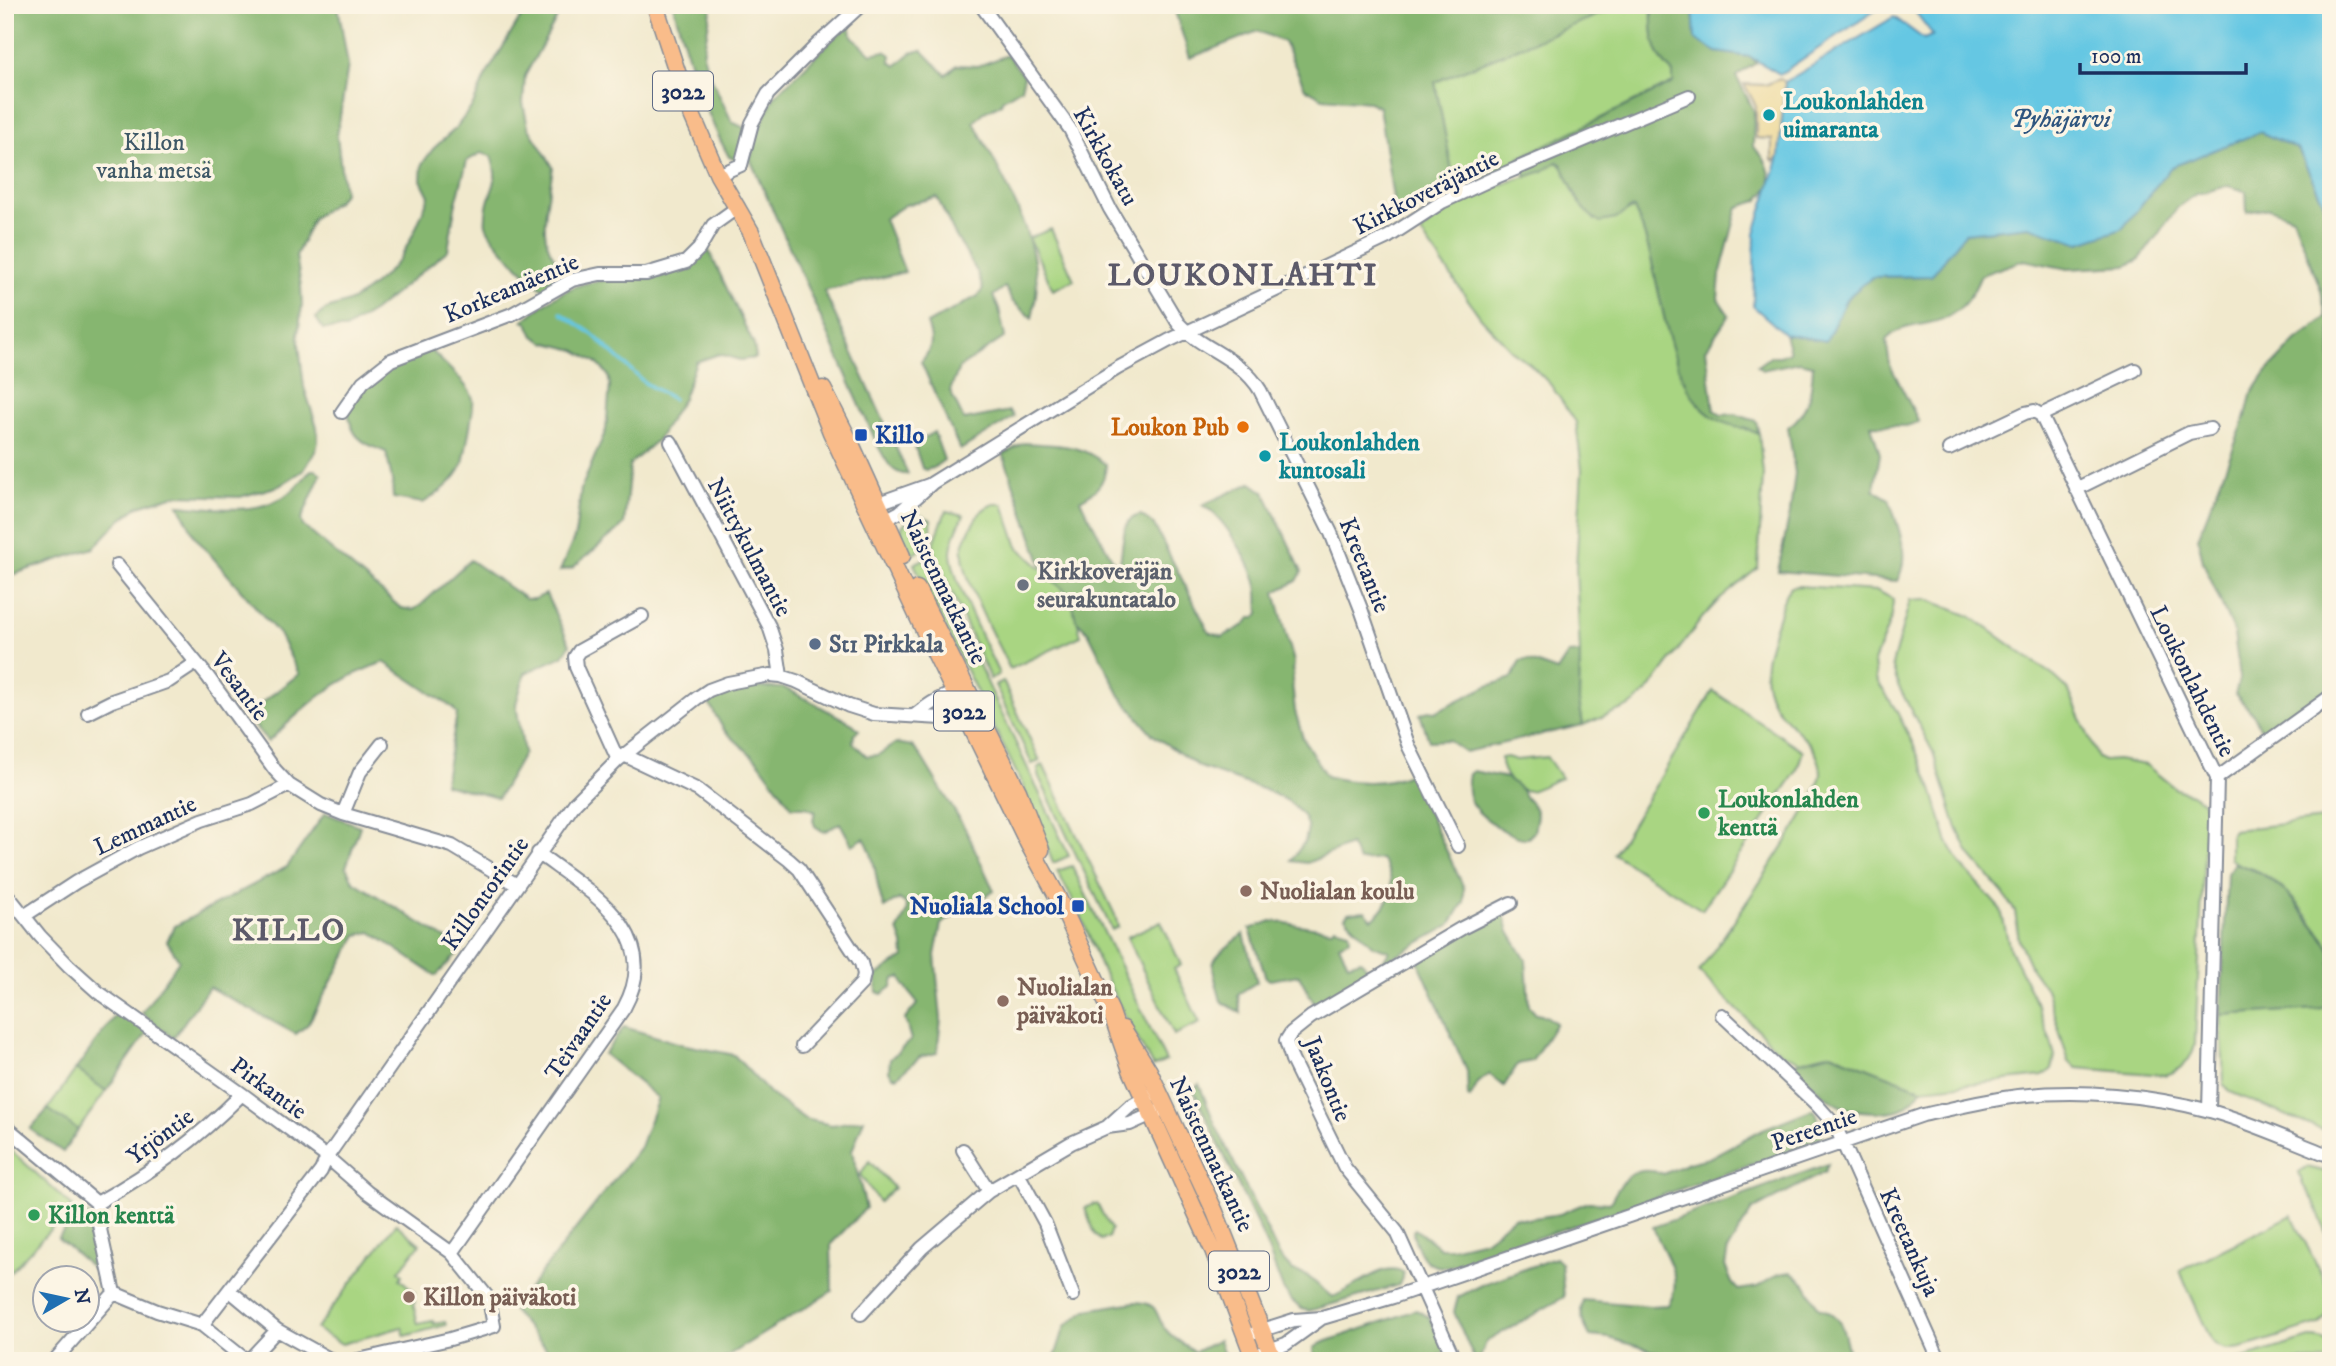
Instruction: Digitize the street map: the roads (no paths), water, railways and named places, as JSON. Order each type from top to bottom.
[{"type":"main road","name":"Naistenmatkantie","points":[[655,5],[689,108],[718,175],[796,342],[835,411],[881,522],[966,700],[1029,845],[1057,896],[1111,1012],[1136,1049],[1159,1111],[1215,1212],[1272,1355]]},
{"type":"main road","name":"Naistenmatkantie","points":[[1159,1111],[1254,1358]]},
{"type":"street","points":[[718,175],[741,165],[752,123],[768,94],[861,5]]},
{"type":"street","name":"Kirkkokatu","points":[[981,5],[1070,129],[1110,209],[1186,333]]},
{"type":"street","name":"Kirkkoveräjäntie","points":[[881,522],[900,512],[932,483],[1118,368],[1388,237],[1433,207],[1494,178],[1689,96]]},
{"type":"street","name":"Korkeamäentie","points":[[342,412],[363,382],[391,360],[512,314],[572,280],[600,274],[646,274],[686,262],[699,250],[713,225],[734,209]]},
{"type":"street","name":"Kreetantie","points":[[1186,333],[1233,360],[1260,390],[1331,533],[1361,609],[1409,747],[1458,846]]},
{"type":"street","points":[[1949,450],[2029,411],[2037,411],[2041,415],[2135,370]]},
{"type":"street","name":"Loukonlahdentie","points":[[2041,415],[2217,778],[2209,1111]]},
{"type":"street","points":[[2076,489],[2189,433],[2210,429]]},
{"type":"street","name":"Niittykulmantie","points":[[671,442],[769,626],[777,650],[781,676]]},
{"type":"street","name":"Kirkkoveräjäntie","points":[[873,504],[932,483]]},
{"type":"street","name":"Vesantie","points":[[117,565],[289,785],[312,800],[343,814],[443,842],[467,853],[517,885]]},
{"type":"street","points":[[642,616],[579,651],[575,657],[576,667],[621,758],[699,790],[789,860],[799,869],[861,963],[864,974],[862,983],[803,1046]]},
{"type":"street","points":[[88,713],[112,701],[169,681],[196,663]]},
{"type":"street","name":"Killontorintie","points":[[202,1325],[321,1171],[327,1157],[408,1044],[538,853],[575,803],[621,758],[709,690],[750,678],[781,676],[864,711],[885,715],[941,718],[966,700]]},
{"type":"street","points":[[2217,778],[2331,696]]},
{"type":"street","points":[[915,716],[933,701],[966,700]]},
{"type":"street","points":[[343,814],[360,772],[382,744]]},
{"type":"street","name":"Lemmantie","points":[[24,916],[138,848],[202,820],[252,804],[289,785]]},
{"type":"street","name":"Teivaantie","points":[[452,1252],[624,1008],[635,980],[635,948],[623,923],[604,904],[538,853]]},
{"type":"street","name":"Pirkantie","points":[[5,892],[69,966],[98,992],[242,1094],[327,1157],[367,1192],[452,1252],[489,1299],[494,1326],[354,1361]]},
{"type":"street","name":"Jaakontie","points":[[1420,1288],[1392,1224],[1360,1190],[1332,1144],[1292,1060],[1287,1036],[1311,1017],[1511,902]]},
{"type":"street","name":"Kreetankuja","points":[[1722,1016],[1832,1122],[1843,1140],[1941,1361]]},
{"type":"street","name":"Yrjöntie","points":[[97,1203],[171,1157],[196,1138],[242,1094]]},
{"type":"street","points":[[861,1314],[922,1248],[989,1191],[1071,1143],[1107,1126],[1119,1114],[1151,1095]]},
{"type":"street","name":"Pereentie","points":[[1245,1336],[1294,1320],[1322,1318],[1420,1288],[1843,1140],[1923,1115],[2018,1096],[2115,1096],[2185,1105],[2256,1126],[2331,1156]]},
{"type":"street","points":[[1107,1126],[1130,1124],[1159,1111]]},
{"type":"street","points":[[5,1126],[97,1203],[114,1293]]},
{"type":"street","points":[[963,1150],[989,1191]]},
{"type":"street","points":[[1019,1175],[1045,1223],[1073,1295]]},
{"type":"street","points":[[1420,1288],[1455,1361]]},
{"type":"street","points":[[229,1290],[277,1330],[333,1361]]},
{"type":"street","points":[[114,1293],[157,1311],[202,1325],[248,1361],[277,1330]]},
{"type":"street","points":[[54,1361],[114,1293]]},
{"type":"street","name":"Pereentie","points":[[1254,1358],[1272,1355],[1322,1318]]},
{"type":"water","points":[[1693,5],[1879,5],[1879,8],[1780,74],[1750,57],[1717,52],[1695,39]]},
{"type":"water","name":"Pyhäjärvi","points":[[1910,5],[2331,5],[2331,218],[2298,149],[2260,132],[2171,167],[2122,229],[2080,243],[2029,226],[1965,233],[1931,276],[1872,277],[1847,298],[1826,341],[1785,334],[1753,306],[1755,233],[1779,156],[1785,82],[1894,17],[1924,39],[1933,35]]},
{"type":"waterway","points":[[561,313],[591,333],[645,383],[673,399]]},
{"type":"place","name":"Loukonlahden uimaranta","points":[[1769,115]]},
{"type":"place","name":"Loukon Pub","points":[[1243,427]]},
{"type":"place","name":"Killo","points":[[861,435]]},
{"type":"place","name":"Loukonlahden kuntosali","points":[[1265,456]]},
{"type":"place","name":"Kirkkoveräjän seurakuntatalo","points":[[1023,585]]},
{"type":"place","name":"St1 Pirkkala","points":[[815,644]]},
{"type":"place","name":"Loukonlahden kenttä","points":[[1704,813]]},
{"type":"place","name":"Nuolialan koulu","points":[[1246,891]]},
{"type":"place","name":"Nuoliala School","points":[[1078,906]]},
{"type":"place","name":"Nuolialan päiväkoti","points":[[1003,1001]]},
{"type":"place","name":"Killon kenttä","points":[[34,1215]]},
{"type":"place","name":"Killon päiväkoti","points":[[409,1297]]},
{"type":"district","name":"LOUKONLAHTI","points":[[1243,274]]},
{"type":"district","name":"KILLO","points":[[289,929]]},
{"type":"park label","name":"Killon vanha metsä","points":[[154,156]]}]
